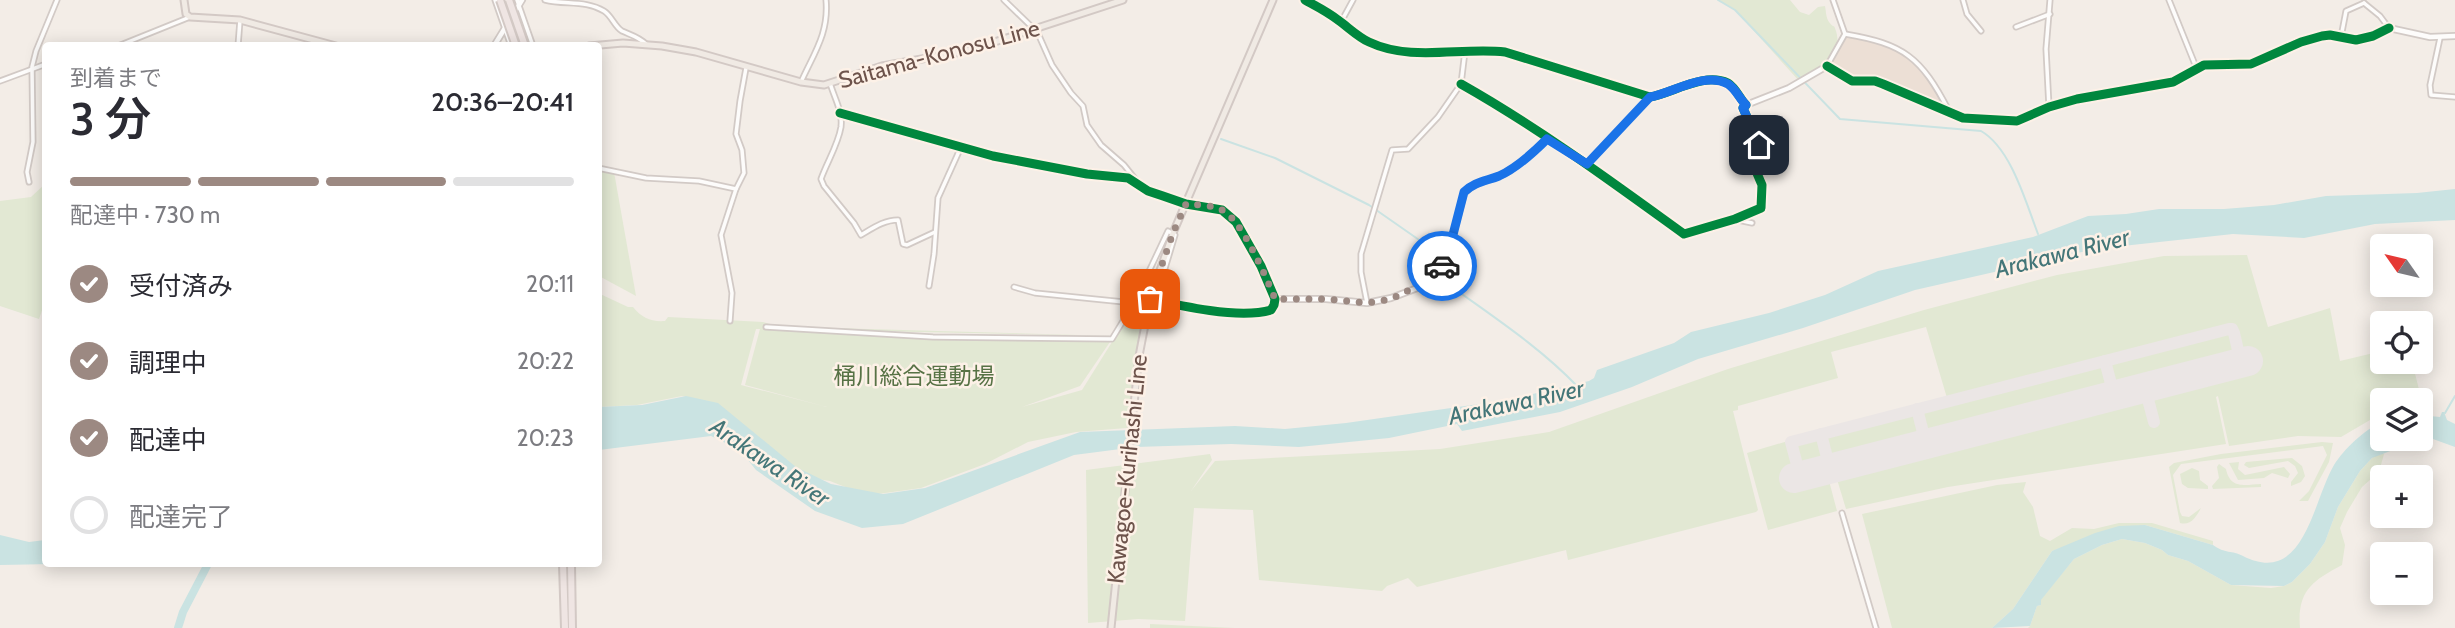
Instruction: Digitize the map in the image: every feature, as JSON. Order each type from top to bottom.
[{"type":"highway","points":[[498,0],[514,42]]},
{"type":"highway","points":[[509,0],[524,42]]},
{"type":"highway","points":[[564,567],[565,628]]},
{"type":"highway","points":[[571,567],[572,628]]},
{"type":"main road","points":[[184,0],[186,14],[190,17],[240,19],[322,42]]},
{"type":"main road","name":"Saitama-Konosu Line","points":[[602,45],[646,44],[696,52],[816,85],[882,66],[958,53],[1123,0]]},
{"type":"main road","name":"Kawagoe-Kurihashi Line","points":[[1111,628],[1139,356],[1147,313],[1173,233],[1273,0]]},
{"type":"street","points":[[29,182],[27,172],[33,142],[32,68],[36,51],[57,0]]},
{"type":"street","points":[[498,0],[509,42]]},
{"type":"street","points":[[545,0],[559,3],[581,1],[602,9],[620,30],[646,44]]},
{"type":"street","points":[[801,82],[827,22],[826,0]]},
{"type":"street","points":[[1004,0],[1035,29],[1052,65],[1083,106],[1087,125],[1101,145],[1124,165],[1136,182]]},
{"type":"street","points":[[1305,0],[1369,42],[1392,50],[1505,52],[1650,97],[1664,95],[1685,84],[1717,81],[1728,84],[1746,105]]},
{"type":"street","points":[[1341,22],[1353,0]]},
{"type":"street","points":[[1461,84],[1587,164],[1684,234],[1735,219],[1761,208],[1762,185],[1747,150],[1759,145],[1743,108],[1790,88],[1827,66],[1845,34],[1833,0]]},
{"type":"street","points":[[1964,0],[1967,14],[1981,31]]},
{"type":"street","points":[[2049,107],[2046,49],[2050,0]]},
{"type":"street","points":[[2169,0],[2196,67]]},
{"type":"street","points":[[496,42],[519,2]]},
{"type":"street","points":[[519,2],[532,42]]},
{"type":"street","points":[[2341,37],[2346,11],[2364,2],[2389,28],[2440,38],[2455,36]]},
{"type":"street","points":[[2016,27],[2050,14]]},
{"type":"street","points":[[128,42],[190,17]]},
{"type":"street","points":[[238,42],[240,19]]},
{"type":"street","points":[[1827,66],[1852,81],[1875,81],[1963,118],[2017,121],[2049,107],[2077,99],[2174,82],[2196,67],[2250,64],[2301,42],[2330,35],[2356,40],[2389,28]]},
{"type":"street","points":[[1845,34],[1876,39],[1912,56],[1949,112]]},
{"type":"street","points":[[2440,38],[2430,85],[2431,95],[2455,97]]},
{"type":"street","points":[[1367,303],[1361,272],[1361,254],[1392,150],[1408,149],[1426,132],[1461,84],[1465,50]]},
{"type":"street","points":[[0,81],[42,65]]},
{"type":"street","points":[[730,321],[732,298],[721,235],[736,188],[744,173],[742,150],[736,134],[747,68]]},
{"type":"street","points":[[830,83],[840,113],[841,126],[821,179],[831,196],[861,235],[894,219],[898,220],[903,244],[907,245],[935,232]]},
{"type":"street","points":[[1587,164],[1650,97]]},
{"type":"street","points":[[840,113],[961,147],[1043,166],[1087,174],[1128,177],[1148,191],[1186,204],[1222,210],[1236,222],[1261,266],[1275,299],[1271,310],[1252,313],[1206,310],[1154,299]]},
{"type":"street","points":[[1275,299],[1326,299],[1367,303],[1391,299],[1432,279],[1448,254],[1464,192],[1470,186],[1500,176],[1547,139]]},
{"type":"street","points":[[929,286],[938,198],[961,147]]},
{"type":"street","points":[[602,169],[646,178],[699,181],[736,188]]},
{"type":"street","points":[[1735,219],[1752,223]]},
{"type":"street","points":[[766,327],[933,337],[1112,339],[1138,296],[1168,231],[1175,235],[1163,275]]},
{"type":"street","points":[[1014,287],[1035,293],[1134,303]]},
{"type":"street","points":[[1138,296],[1147,298]]},
{"type":"street","points":[[1842,513],[1876,628]]},
{"type":"shaded area","points":[[1845,34],[1876,39],[1911,56],[1949,112],[1883,84],[1852,81],[1827,66]]},
{"type":"green space","points":[[1718,0],[1790,0],[1800,12],[1809,15],[1818,7],[1825,6],[1828,20],[1834,26],[1838,40],[1833,56],[1815,73],[1800,82],[1735,10]]},
{"type":"green space","points":[[602,168],[614,172],[636,296],[602,278]]},
{"type":"green space","points":[[42,187],[42,310],[39,319],[0,306],[0,201],[31,197]]},
{"type":"green space","points":[[2247,255],[2268,327],[2330,308],[2340,361],[2370,354],[2370,374],[2415,374],[2419,388],[2370,388],[2370,420],[2341,437],[2298,436],[2229,446],[2218,396],[2216,397],[2226,444],[1948,487],[1846,509],[1836,476],[2251,367],[2248,353],[2243,355],[2235,324],[1947,398],[1926,327],[1831,352],[1838,378],[1738,406],[1738,410],[1733,411],[1758,510],[1756,512],[1568,560],[1566,550],[1417,587],[1408,578],[1387,586],[1382,591],[1259,580],[1253,510],[1194,508],[1185,621],[1138,619],[1088,623],[1086,470],[1210,454],[1212,460],[1191,491],[1215,461],[1440,449],[1549,432],[1728,369],[1924,310],[2057,275],[2164,256]]},
{"type":"green space","name":"桶川総合運動場","points":[[1152,278],[1139,334],[1127,428],[1076,432],[1028,442],[985,464],[921,488],[878,494],[858,492],[830,481],[811,478],[792,467],[714,403],[682,396],[637,405],[602,407],[602,295],[633,307],[643,317],[655,321],[665,321],[668,317],[763,322],[797,327],[1114,336],[820,330],[933,337],[1112,339],[1080,386],[1022,407],[1082,390]],"holes":[[[756,329],[760,329],[745,385],[827,407],[741,385]]]},
{"type":"green space","points":[[2230,332],[2236,356],[2116,387],[2109,363]]},
{"type":"green space","points":[[2102,365],[2108,389],[1929,436],[1923,413]]},
{"type":"green space","points":[[1915,415],[1919,437],[1831,459],[1826,437]]},
{"type":"green space","points":[[1817,438],[1823,461],[1801,467],[1795,445]]},
{"type":"green space","points":[[1788,441],[1795,469],[1790,471],[1795,487],[1828,477],[1837,511],[1768,530],[1747,453]]},
{"type":"green space","points":[[2333,443],[2329,462],[2308,501],[2299,501],[2309,491],[2327,455],[2323,446],[2181,464],[2173,475],[2180,512],[2182,516],[2189,517],[2201,508],[2190,522],[2180,523],[2169,467],[2174,463],[2221,454]]},
{"type":"green space","points":[[2380,453],[2384,454],[2381,465],[2370,465],[2370,480],[2362,487],[2340,528],[2345,545],[2342,565],[2322,576],[2304,596],[2300,628],[2028,628],[2037,606],[2041,605],[2040,600],[2074,559],[2102,545],[2122,539],[2145,543],[2162,550],[2231,585],[2271,588],[2284,586],[2292,582],[2310,564],[2325,542],[2338,507],[2360,471]]},
{"type":"green space","points":[[2292,458],[2302,466],[2305,476],[2301,482],[2291,486],[2298,473],[2295,466],[2288,461],[2249,468],[2244,465],[2246,462]]},
{"type":"green space","points":[[2239,462],[2238,469],[2245,475],[2284,467],[2290,474],[2288,478],[2272,473],[2264,478],[2238,480],[2229,463]]},
{"type":"green space","points":[[2219,464],[2226,469],[2234,483],[2261,484],[2261,487],[2213,489],[2212,486],[2219,478]]},
{"type":"green space","points":[[2192,468],[2199,471],[2200,480],[2208,489],[2188,488],[2182,484],[2180,474]]},
{"type":"green space","points":[[2026,482],[2023,492],[2033,507],[2040,536],[2050,541],[2072,528],[2094,529],[2119,523],[2152,523],[2213,541],[2213,545],[2145,525],[2052,551],[2013,609],[1992,628],[1892,628],[1862,514],[1997,485]]},
{"type":"green space","points":[[1150,624],[1235,628],[1150,628]]},
{"type":"water","name":"Arakawa River","points":[[2455,189],[2455,220],[2375,224],[2304,238],[2233,234],[2095,249],[1915,290],[1803,328],[1698,359],[1632,387],[1560,412],[1462,431],[1457,424],[1389,438],[1299,447],[1231,444],[1136,447],[1074,455],[903,524],[862,528],[815,511],[756,470],[740,450],[711,436],[602,450],[602,407],[642,405],[686,396],[718,403],[796,467],[831,484],[883,494],[925,488],[1080,432],[1235,426],[1285,429],[1507,400],[1589,381],[1594,378],[1597,370],[1674,343],[1691,332],[1769,313],[1825,295],[1878,271],[2033,237],[2088,216],[2159,209],[2224,209],[2274,205],[2326,196]]},
{"type":"water","points":[[2444,412],[2447,420],[2455,424],[2455,447],[2433,439],[2433,416],[2440,417]]},
{"type":"water","points":[[2370,429],[2370,451],[2390,451],[2372,458],[2360,471],[2338,507],[2325,542],[2310,564],[2292,582],[2284,586],[2231,585],[2162,550],[2145,543],[2122,539],[2102,545],[2074,559],[2041,600],[2041,605],[2037,606],[2030,626],[1992,628],[2013,609],[2052,551],[2119,526],[2145,525],[2264,563],[2280,560],[2293,551],[2303,536],[2334,465],[2355,440]]},
{"type":"water","points":[[0,535],[29,542],[42,540],[42,564],[0,565]]},
{"type":"waterway","name":"Arakawa River","points":[[1718,0],[1735,10],[1840,119],[1981,131],[1992,139],[2009,163],[2038,234]]},
{"type":"waterway","name":"Arakawa River","points":[[1221,139],[1275,158],[1369,205],[1435,251],[1429,270],[1524,340],[1577,386]]},
{"type":"waterway","points":[[2445,413],[2455,396]]},
{"type":"waterway","points":[[178,628],[183,612],[206,567]]},
{"type":"taxiway","points":[[1800,476],[1791,442],[2229,329],[2234,333],[2241,363]]},
{"type":"taxiway","points":[[2105,361],[2114,395]]},
{"type":"taxiway","points":[[2145,388],[2154,422]]},
{"type":"taxiway","points":[[1917,409],[1926,444]]},
{"type":"taxiway","points":[[1821,434],[1830,469]]},
{"type":"runway","points":[[1794,478],[2248,361]]},
{"type":"cycle path","points":[[1305,0],[1330,14],[1365,40],[1385,48],[1419,53],[1505,52],[1650,97],[1709,80],[1728,83],[1746,105],[1743,108],[1759,145],[1747,150],[1762,185],[1761,208],[1735,219],[1684,234],[1547,137],[1461,84]]},
{"type":"cycle path","points":[[1827,66],[1852,81],[1875,81],[1963,118],[2017,121],[2049,107],[2077,99],[2173,82],[2204,65],[2251,64],[2301,42],[2322,36],[2356,40],[2389,28]]},
{"type":"cycle path","points":[[840,113],[993,156],[1087,174],[1128,178],[1148,191],[1186,204],[1222,210],[1236,222],[1261,266],[1275,299],[1271,310],[1240,313],[1204,310],[1138,296]]},
{"type":"way so far","points":[[1150,299],[1161,264],[1186,204],[1222,210],[1230,215],[1261,266],[1275,299],[1326,299],[1367,303],[1391,299],[1420,287],[1432,279],[1442,266]]},
{"type":"route","points":[[1442,266],[1448,254],[1464,192],[1470,186],[1500,176],[1547,139],[1587,164],[1650,97],[1664,95],[1685,84],[1717,81],[1728,84],[1746,105],[1743,108],[1759,145]]}]
